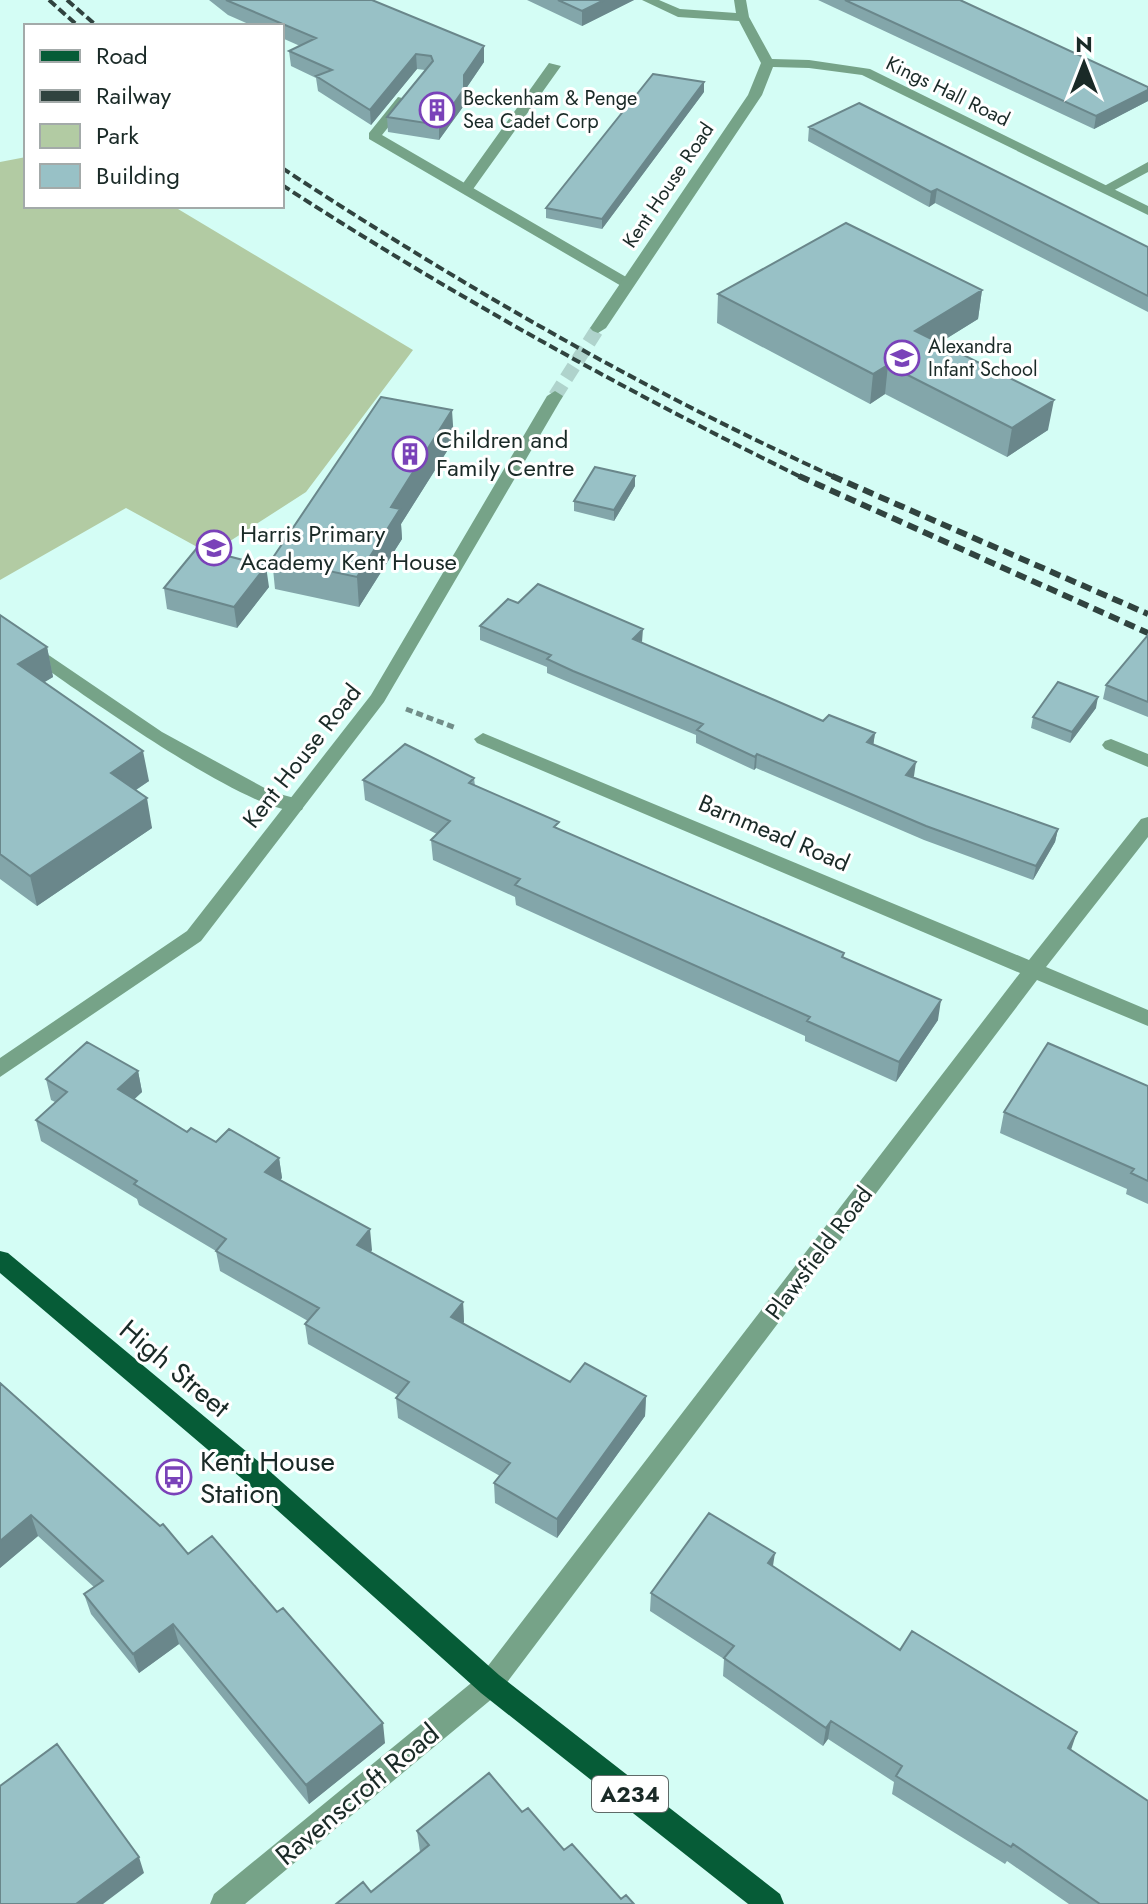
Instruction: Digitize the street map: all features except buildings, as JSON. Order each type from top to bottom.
[{"type":"main road","name":"High Street","points":[[1,1262],[256,1475],[490,1684]]},
{"type":"main road","name":"A234","points":[[490,1684],[770,1904]]},
{"type":"street","points":[[648,0],[678,13],[743,17]]},
{"type":"street","points":[[740,0],[743,17],[768,63]]},
{"type":"street","name":"Kings Hall Road","points":[[768,63],[809,64],[865,72],[1148,211]]},
{"type":"street","name":"Kent House Road","points":[[598,328],[755,95],[768,63]]},
{"type":"street","points":[[466,189],[554,66]]},
{"type":"street","points":[[414,87],[374,136],[628,284]]},
{"type":"street","points":[[1104,190],[1148,166]]},
{"type":"street","name":"Kent House Road","points":[[0,1069],[194,936],[378,698],[555,396]]},
{"type":"street","points":[[0,628],[156,736],[266,797],[295,805]]},
{"type":"street","name":"Barnmead Road","points":[[483,739],[1148,1018]]},
{"type":"street","points":[[1111,745],[1148,761]]},
{"type":"street","name":"Plawsfield Road","points":[[490,1684],[1034,970],[1052,942],[1148,824]]},
{"type":"street","name":"Ravenscroft Road","points":[[224,1904],[490,1684]]},
{"type":"path","points":[[378,698],[483,739]]},
{"type":"green space","points":[[24,157],[24,208],[176,208],[413,350],[306,492],[210,554],[126,508],[0,580],[0,162]]},
{"type":"tunnel","points":[[555,396],[598,328]]},
{"type":"railway","points":[[49,0],[76,24]]},
{"type":"railway","points":[[67,0],[95,24]]},
{"type":"railway","points":[[284,169],[554,334],[693,409],[837,478]]},
{"type":"railway","points":[[284,186],[538,339],[800,476]]},
{"type":"railway","points":[[800,476],[1148,633]]},
{"type":"railway","points":[[832,476],[1148,614]]},
{"type":"place","name":"Beckenham & Penge Sea Cadet Corp","points":[[437,110]]},
{"type":"place","name":"Alexandra Infant School","points":[[902,358]]},
{"type":"place","name":"Children and Family Centre","points":[[410,454]]},
{"type":"place","name":"Harris Primary Academy Kent House","points":[[214,548]]},
{"type":"place","name":"Kent House Station","points":[[174,1477]]}]
